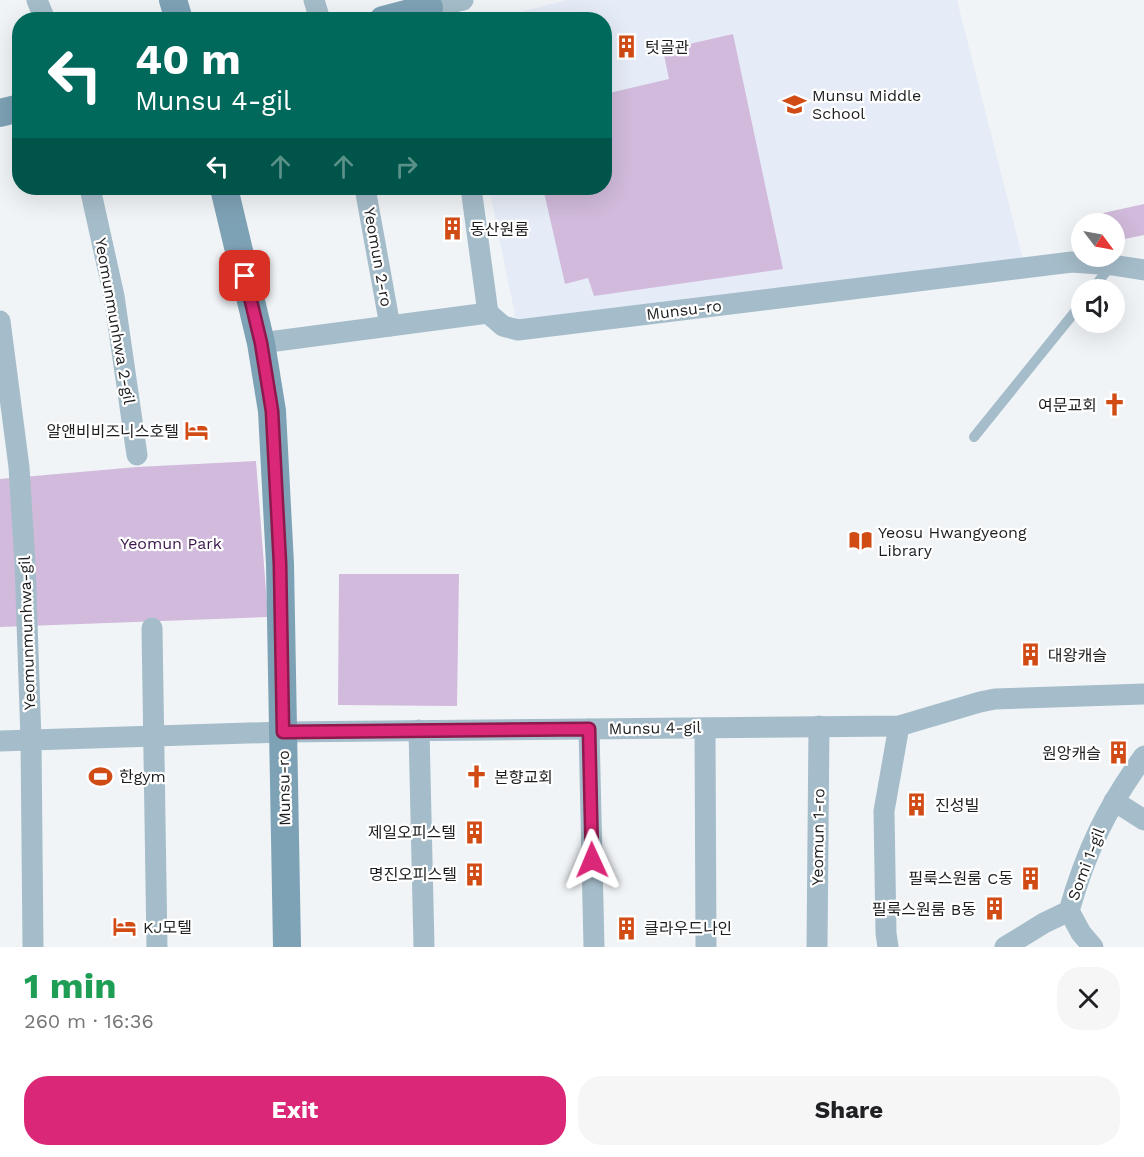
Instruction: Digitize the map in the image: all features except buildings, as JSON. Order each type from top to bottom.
[{"type":"street","points":[[429,9],[463,0]]},
{"type":"street","name":"Yeomunmunhwa 2-gil","points":[[92,195],[114,296],[137,454]]},
{"type":"street","name":"Munsu-ro","points":[[226,195],[261,343],[272,411],[278,490],[287,947]]},
{"type":"street","name":"Yeomun 2-ro","points":[[367,195],[390,326]]},
{"type":"street","points":[[261,343],[488,314],[472,195]]},
{"type":"street","name":"Munsu-ro","points":[[488,314],[502,326],[518,330],[1071,262]]},
{"type":"street","name":"Munsu-ro","points":[[1125,267],[1144,270]]},
{"type":"street","name":"Yeomunmunhwa-gil","points":[[0,321],[19,467],[25,562],[31,740],[33,947]]},
{"type":"street","points":[[152,628],[157,947]]},
{"type":"street","name":"Munsu 4-gil","points":[[0,741],[283,732],[899,726],[995,699],[1144,694]]},
{"type":"street","name":"Yeomun 1-ro","points":[[817,947],[819,726]]},
{"type":"street","points":[[888,947],[884,888],[884,811],[899,726]]},
{"type":"street","points":[[705,728],[706,947]]},
{"type":"street","points":[[589,729],[594,947]]},
{"type":"street","points":[[419,730],[424,947]]},
{"type":"street","name":"Somi 1-gil","points":[[1005,947],[1069,911],[1087,854],[1103,820],[1144,756]]},
{"type":"street","points":[[1114,801],[1144,820]]},
{"type":"street","points":[[1069,911],[1081,933],[1093,947]]},
{"type":"lane","points":[[1101,279],[1110,267]]},
{"type":"lane","points":[[974,437],[1071,317]]},
{"type":"shaded area","name":"Munsu Middle School","points":[[567,0],[957,0],[1024,263],[516,320],[490,195],[612,195],[612,12],[520,12]]},
{"type":"green space","points":[[733,34],[783,269],[594,296],[588,278],[565,284],[545,195],[612,195],[612,92],[669,79],[663,50]]},
{"type":"green space","points":[[1144,204],[1144,235],[1125,239],[1125,213],[1103,213]]},
{"type":"green space","name":"Yeomun Park","points":[[256,461],[268,617],[0,627],[0,479],[137,467]]},
{"type":"green space","points":[[339,574],[459,574],[457,706],[338,705]]},
{"type":"place","name":"텃골관","points":[[627,47]]},
{"type":"place","name":"Munsu Middle School","points":[[794,104]]},
{"type":"place","name":"동산원룸","points":[[452,229]]},
{"type":"place","name":"여문교회","points":[[1115,405]]},
{"type":"place","name":"알앤비비즈니스호텔","points":[[197,431]]},
{"type":"place","name":"Yeosu Hwangyeong Library","points":[[860,541]]},
{"type":"place","name":"대왕캐슬","points":[[1030,655]]},
{"type":"place","name":"원앙캐슬","points":[[1119,753]]},
{"type":"place","name":"한gym","points":[[101,776]]},
{"type":"place","name":"본향교회","points":[[476,777]]},
{"type":"place","name":"진성빌","points":[[917,805]]},
{"type":"place","name":"제일오피스텔","points":[[474,832]]},
{"type":"place","name":"명진오피스텔","points":[[475,874]]},
{"type":"place","name":"필룩스원룸 C동","points":[[1031,878]]},
{"type":"place","name":"필룩스원룸 B동","points":[[994,909]]},
{"type":"place","name":"KJ모텔","points":[[125,927]]},
{"type":"place","name":"클라우드나인","points":[[626,928]]},
{"type":"route","points":[[245,276],[261,343],[272,411],[278,490],[283,732],[589,729],[592,860]]}]
